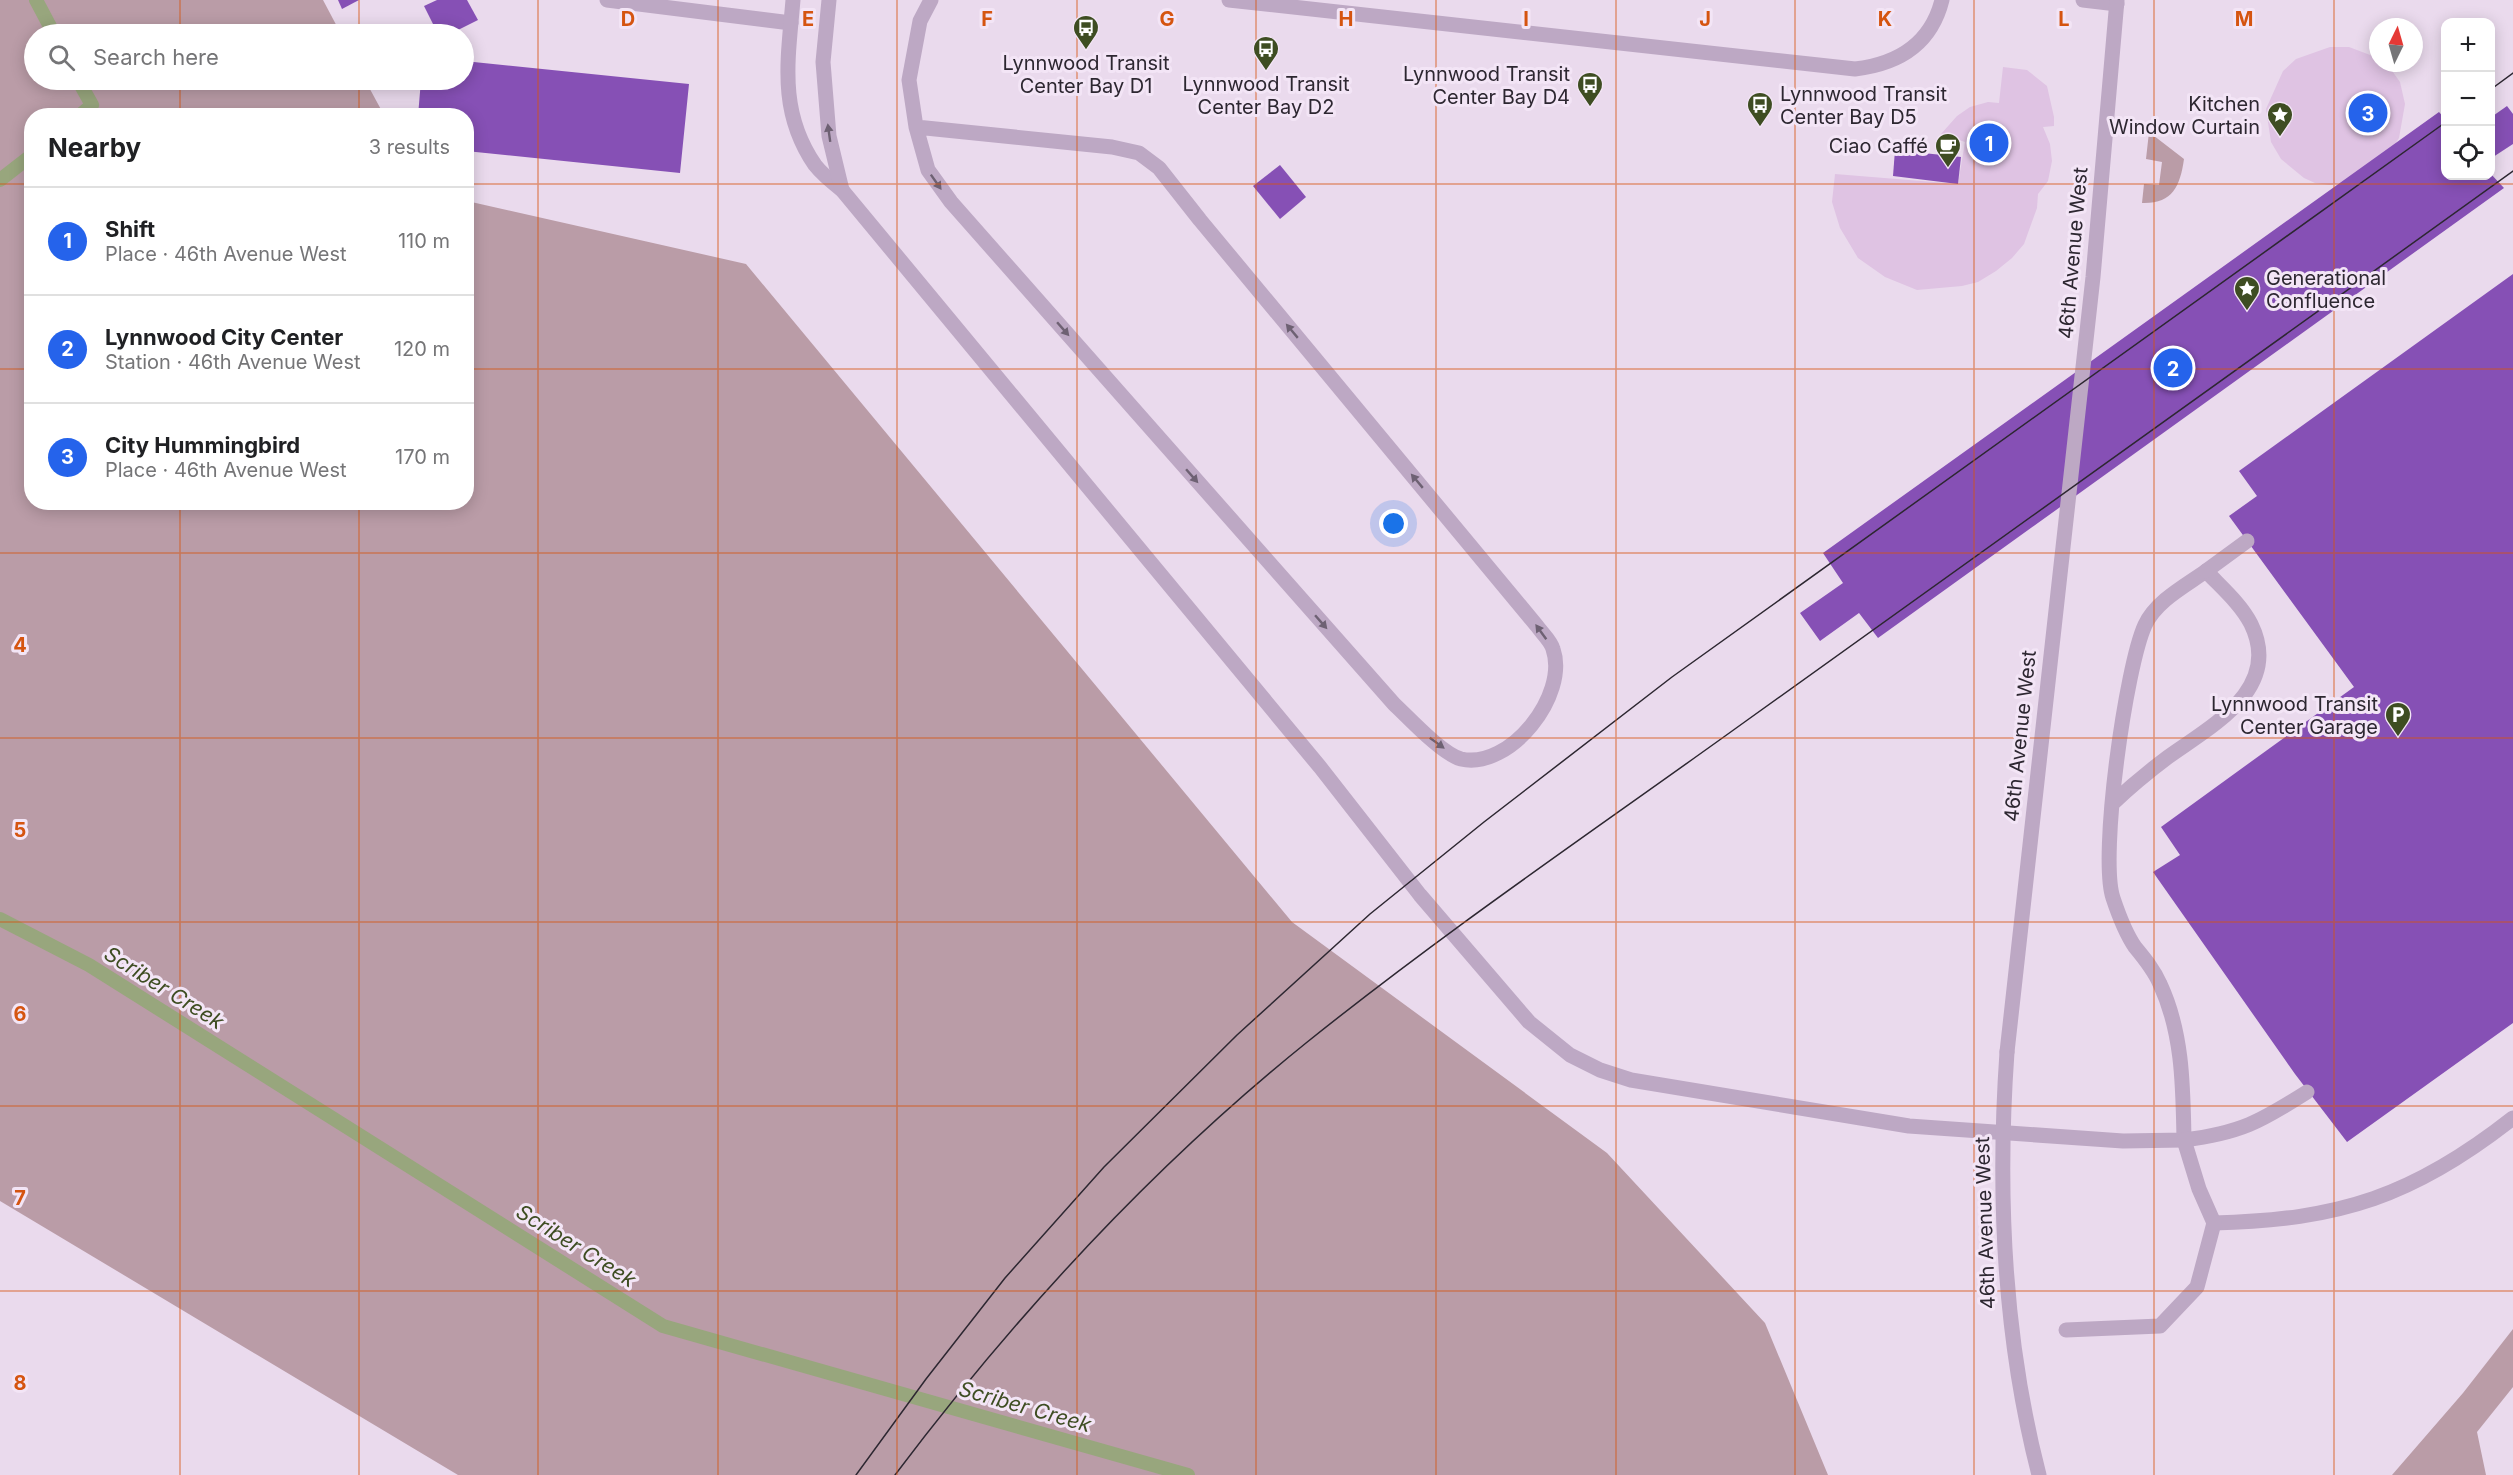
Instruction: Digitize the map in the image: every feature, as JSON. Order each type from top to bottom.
[{"type":"street","points":[[607,0],[657,3],[791,23]]},
{"type":"street","points":[[793,0],[786,80],[796,126],[816,166],[842,190],[1320,767],[1420,895],[1529,1022],[1554,1044],[1585,1064],[1631,1080],[1909,1126],[2123,1141],[2184,1140],[2241,1130],[2265,1119],[2307,1092]]},
{"type":"street","points":[[829,0],[823,62],[829,136],[842,190]]},
{"type":"street","points":[[916,128],[1112,147],[1139,153],[1159,168],[1207,229],[1538,626],[1553,649],[1555,677],[1548,704],[1508,749],[1485,760],[1459,759],[1430,738],[1394,704],[951,202],[928,170],[916,128],[909,80],[920,21],[931,0]]},
{"type":"street","points":[[1229,0],[1855,69],[1878,66],[1903,57],[1919,44],[1931,29],[1942,0]]},
{"type":"street","points":[[2083,0],[2117,2]]},
{"type":"street","name":"46th Avenue West","points":[[2039,1475],[2019,1384],[2009,1317],[2004,1250],[2002,1159],[2007,1052],[2093,277],[2117,2]]},
{"type":"street","points":[[2066,1330],[2160,1326],[2197,1287],[2214,1223],[2199,1189],[2184,1140],[2183,1082],[2170,1011],[2161,985],[2149,963],[2134,945],[2112,897],[2108,872],[2112,804],[2133,657],[2146,623],[2167,598],[2247,541]]},
{"type":"street","points":[[2112,804],[2140,777],[2236,706],[2251,688],[2258,665],[2258,653],[2250,623],[2228,593],[2206,572]]},
{"type":"street","points":[[2214,1223],[2304,1217],[2341,1210],[2395,1192],[2476,1147],[2513,1118]]},
{"type":"shaded area","points":[[0,0],[323,0],[336,24],[24,24],[24,90],[370,90],[380,108],[24,108],[24,510],[474,510],[474,203],[746,264],[1292,922],[1607,1153],[1765,1323],[1828,1475],[458,1475],[0,1201]]},
{"type":"shaded area","points":[[2330,47],[2349,47],[2369,55],[2369,72],[2393,72],[2400,82],[2405,104],[2399,138],[2385,159],[2351,181],[2330,185],[2315,183],[2304,178],[2281,159],[2271,142],[2266,109],[2283,71],[2296,59]]},
{"type":"shaded area","points":[[2003,67],[2027,70],[2047,86],[2054,117],[2054,126],[2043,127],[2050,144],[2052,161],[2048,181],[2038,194],[2037,208],[2024,244],[1996,271],[1978,282],[1962,286],[1917,290],[1885,277],[1858,258],[1840,228],[1832,202],[1835,174],[1958,184],[1965,142],[1941,134],[1957,116],[1970,107],[1988,102],[1999,103]]},
{"type":"shaded area","points":[[2149,132],[2184,159],[2180,178],[2173,192],[2161,200],[2142,203],[2144,184],[2159,185],[2162,162],[2146,159]]},
{"type":"shaded area","points":[[2513,1329],[2513,1387],[2477,1432],[2486,1475],[2392,1475],[2463,1393]]},
{"type":"building","points":[[338,0],[359,0],[342,9]]},
{"type":"building","points":[[437,0],[467,0],[478,20],[470,24],[433,24],[424,6]]},
{"type":"building","points":[[474,62],[689,84],[680,173],[474,152],[474,108],[419,108],[420,90],[474,90]]},
{"type":"building","points":[[2507,106],[2513,114],[2513,144],[2495,156],[2495,126],[2495,114]]},
{"type":"building","points":[[2439,112],[2441,114],[2441,180],[2495,178],[2504,188],[1878,638],[1859,613],[1820,641],[1800,613],[1843,583],[1823,553]]},
{"type":"building","points":[[1895,150],[1961,157],[1958,184],[1893,176]]},
{"type":"building","points":[[1280,165],[1306,197],[1280,219],[1253,186]]},
{"type":"building","name":"Lynnwood Transit Center Garage","points":[[2513,274],[2513,1023],[2347,1142],[2295,1074],[2153,872],[2180,855],[2161,827],[2354,687],[2229,516],[2257,496],[2239,471]]},
{"type":"waterway","name":"Scriber Creek","points":[[36,0],[49,24]]},
{"type":"waterway","name":"Scriber Creek","points":[[84,90],[92,105],[88,108]]},
{"type":"waterway","name":"Scriber Creek","points":[[0,180],[24,161]]},
{"type":"waterway","name":"Scriber Creek","points":[[0,919],[89,965],[663,1326],[1188,1475]]},
{"type":"tram line","points":[[2495,86],[2513,73]]},
{"type":"tram line","points":[[856,1475],[926,1379],[1005,1278],[1104,1167],[1237,1035],[1370,914],[1484,822],[1672,677],[2441,126]]},
{"type":"tram line","points":[[895,1475],[988,1358],[1087,1246],[1193,1141],[1306,1043],[1524,879],[2513,171]]},
{"type":"place","name":"Lynnwood Transit Center Bay D1","points":[[1086,51]]},
{"type":"place","name":"Lynnwood Transit Center Bay D2","points":[[1266,72]]},
{"type":"place","name":"Lynnwood Transit Center Bay D4","points":[[1590,108]]},
{"type":"place","name":"City Hummingbird","points":[[2368,113]]},
{"type":"place","name":"Lynnwood Transit Center Bay D5","points":[[1760,128]]},
{"type":"place","name":"Kitchen Window Curtain","points":[[2280,138]]},
{"type":"place","name":"Shift","points":[[1989,143]]},
{"type":"place","name":"Ciao Caffé","points":[[1948,169]]},
{"type":"place","name":"Generational Confluence","points":[[2247,312]]},
{"type":"place","name":"Lynnwood City Center","points":[[2173,368]]},
{"type":"place","name":"Lynnwood Transit Center Garage","points":[[2398,738]]}]
